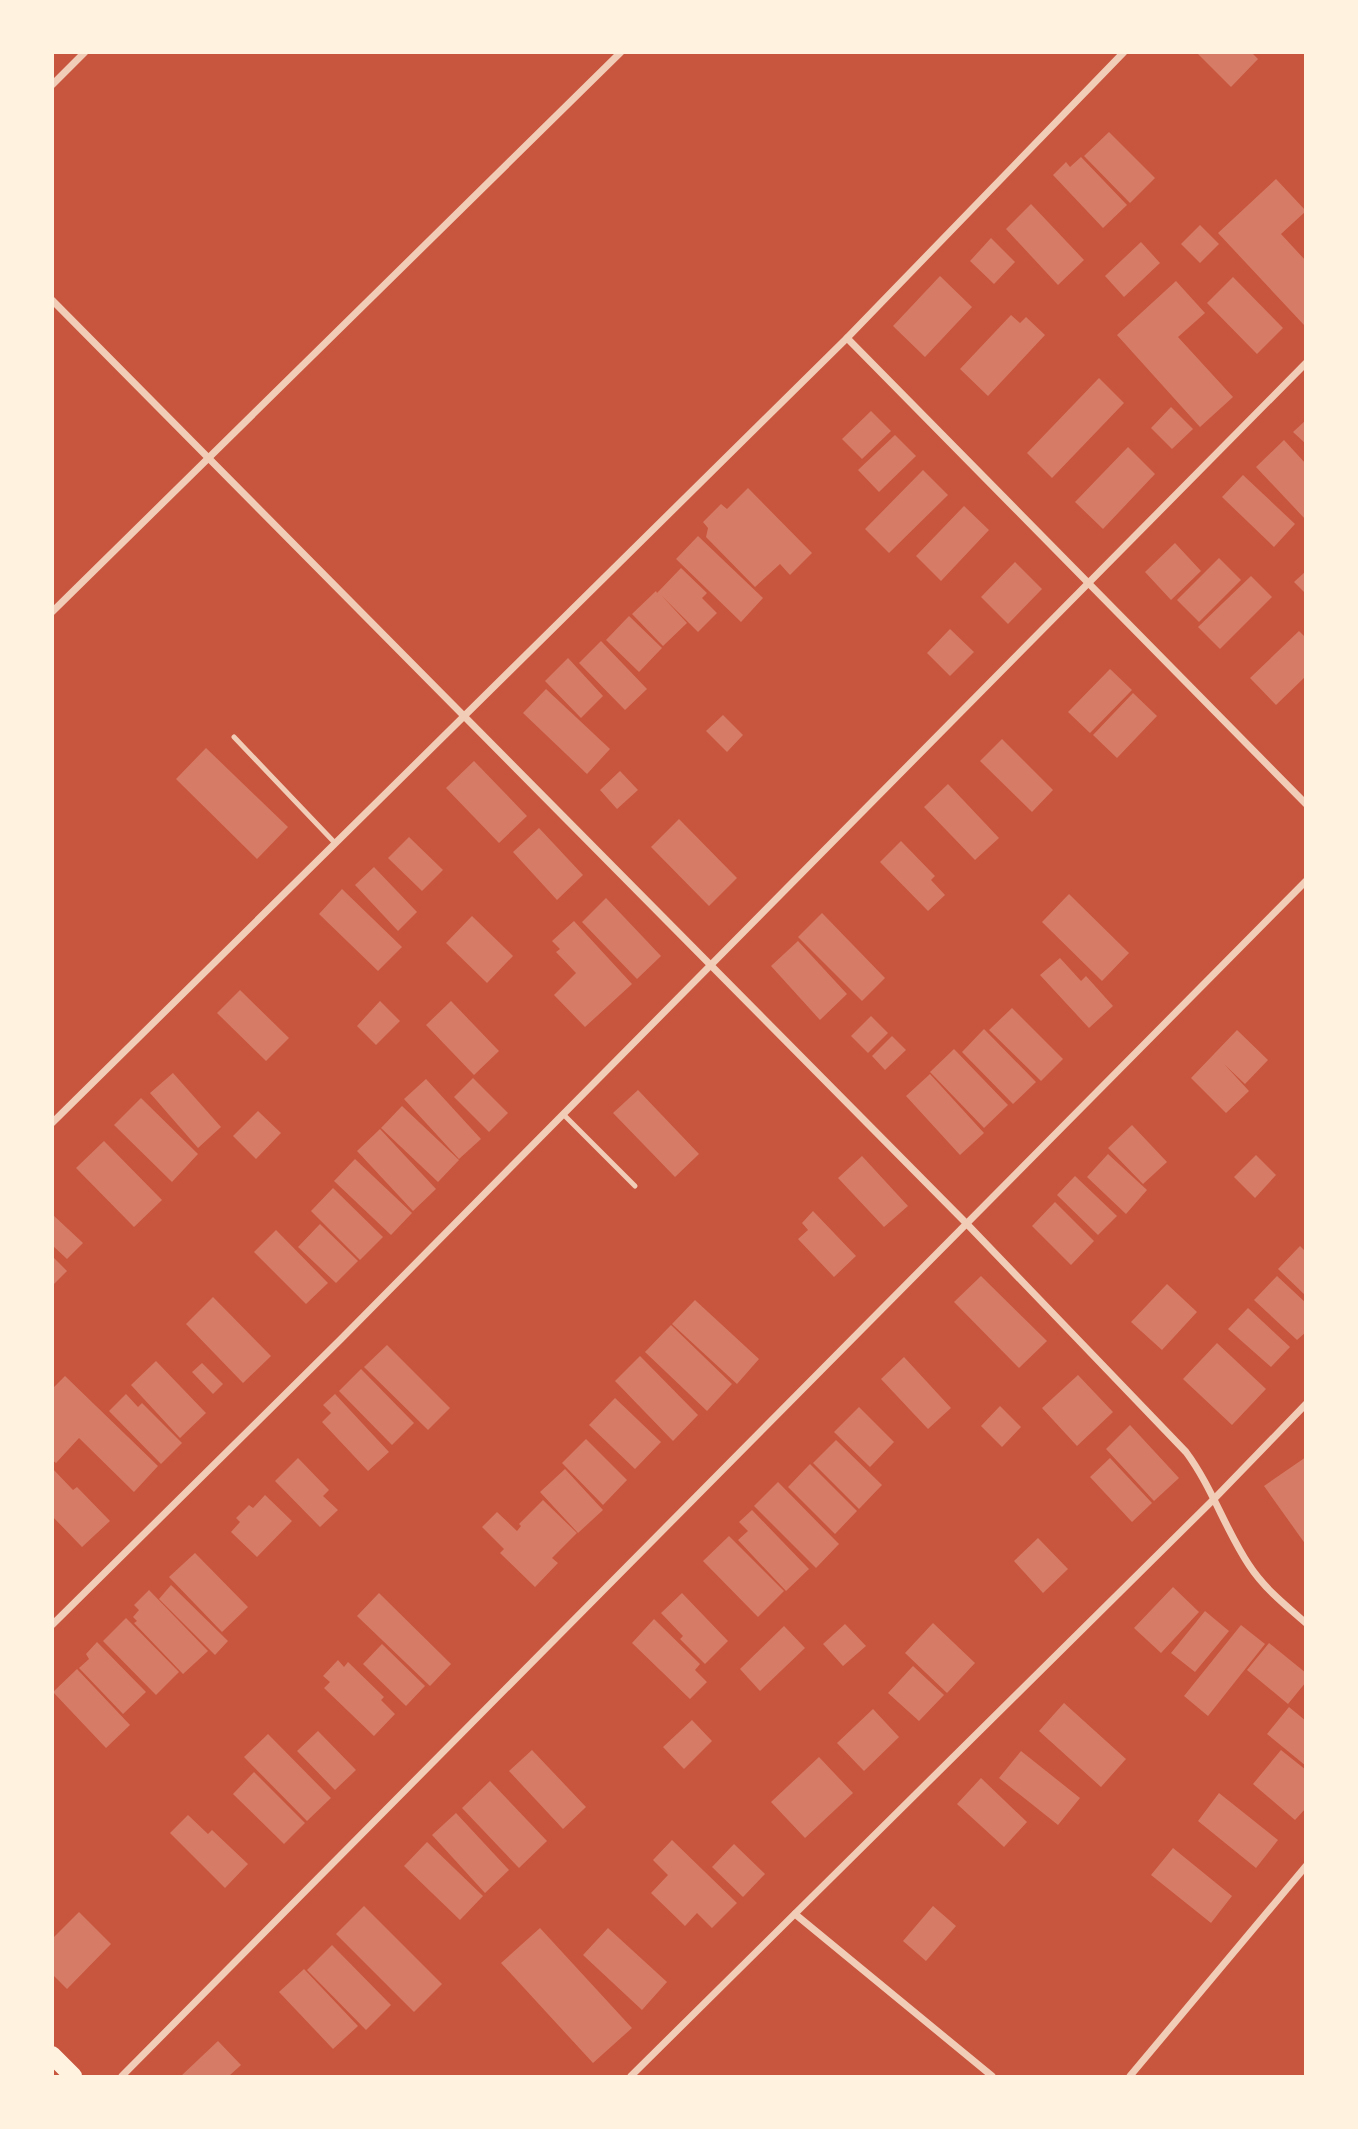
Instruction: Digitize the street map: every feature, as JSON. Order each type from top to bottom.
[{"type":"main road","points":[[52,2055],[73,2077]]},
{"type":"street","points":[[52,85],[85,52]]},
{"type":"street","points":[[52,612],[621,52]]},
{"type":"street","points":[[52,1123],[847,338],[1124,52]]},
{"type":"street","points":[[52,300],[966,1223],[1186,1451],[1200,1470],[1249,1565],[1275,1595],[1306,1623]]},
{"type":"street","points":[[847,338],[1306,804]]},
{"type":"street","points":[[52,1625],[341,1339],[1306,363]]},
{"type":"street","points":[[122,2077],[1306,881]]},
{"type":"street","points":[[631,2077],[1306,1405]]},
{"type":"street","points":[[1130,2077],[1306,1866]]},
{"type":"street","points":[[795,1914],[992,2077]]},
{"type":"lane","points":[[234,737],[335,843]]},
{"type":"lane","points":[[564,1114],[635,1186]]},
{"type":"building","points":[[1196,52],[1251,52],[1258,59],[1231,87]]},
{"type":"building","points":[[1109,132],[1155,178],[1130,203],[1084,156]]},
{"type":"building","points":[[1081,157],[1127,205],[1103,228],[1053,175],[1066,162],[1070,167]]},
{"type":"building","points":[[1276,179],[1306,211],[1281,234],[1306,261],[1304,325],[1218,233]]},
{"type":"building","points":[[1031,204],[1084,260],[1058,285],[1006,229]]},
{"type":"building","points":[[1200,225],[1219,244],[1200,263],[1181,244]]},
{"type":"building","points":[[991,238],[1015,262],[994,284],[970,261]]},
{"type":"building","points":[[1141,242],[1160,263],[1124,297],[1105,276]]},
{"type":"building","points":[[940,276],[972,307],[925,357],[893,326]]},
{"type":"building","points":[[1233,277],[1283,328],[1257,354],[1207,303]]},
{"type":"building","points":[[1176,281],[1205,313],[1178,337],[1233,397],[1200,427],[1117,335]]},
{"type":"building","points":[[1011,315],[1020,323],[1026,317],[1045,335],[988,396],[960,369]]},
{"type":"building","points":[[1099,378],[1124,403],[1052,478],[1027,453]]},
{"type":"building","points":[[1171,407],[1193,429],[1172,449],[1151,428]]},
{"type":"building","points":[[871,411],[891,431],[862,459],[842,439]]},
{"type":"building","points":[[1306,420],[1306,444],[1293,432]]},
{"type":"building","points":[[895,435],[916,456],[879,492],[858,470]]},
{"type":"building","points":[[1284,440],[1306,464],[1306,520],[1256,467]]},
{"type":"building","points":[[1128,447],[1155,474],[1103,529],[1075,502]]},
{"type":"building","points":[[923,470],[948,495],[889,553],[865,529]]},
{"type":"building","points":[[1243,475],[1295,524],[1274,547],[1222,497]]},
{"type":"building","points":[[748,488],[812,553],[790,575],[780,564],[755,587],[706,537],[708,528],[703,522],[721,504],[727,509]]},
{"type":"building","points":[[964,506],[989,530],[941,581],[916,556]]},
{"type":"building","points":[[698,536],[763,598],[741,622],[676,559]]},
{"type":"building","points":[[1175,543],[1201,571],[1171,600],[1145,572]]},
{"type":"building","points":[[1219,558],[1241,580],[1199,622],[1177,600]]},
{"type":"building","points":[[1015,562],[1042,589],[1008,624],[981,597]]},
{"type":"building","points":[[681,568],[707,593],[702,598],[717,613],[698,632],[661,595],[687,623],[663,646],[632,614]]},
{"type":"building","points":[[1306,571],[1306,594],[1294,582]]},
{"type":"building","points":[[1251,576],[1272,597],[1220,649],[1198,627]]},
{"type":"building","points":[[629,616],[662,648],[639,672],[606,640]]},
{"type":"building","points":[[950,629],[974,652],[950,676],[927,653]]},
{"type":"building","points":[[1299,631],[1306,638],[1306,676],[1276,705],[1250,678]]},
{"type":"building","points":[[601,641],[647,689],[625,710],[579,663]]},
{"type":"building","points":[[568,658],[603,696],[581,718],[545,681]]},
{"type":"building","points":[[1110,669],[1132,690],[1090,733],[1068,712]]},
{"type":"building","points":[[546,689],[610,749],[587,774],[523,713]]},
{"type":"building","points":[[1133,693],[1157,716],[1117,758],[1093,735]]},
{"type":"building","points":[[723,715],[743,735],[727,752],[706,731]]},
{"type":"building","points":[[1002,739],[1053,790],[1032,812],[980,761]]},
{"type":"building","points":[[206,748],[288,827],[257,859],[176,779]]},
{"type":"building","points":[[474,761],[527,816],[499,843],[446,788]]},
{"type":"building","points":[[620,771],[638,790],[617,809],[600,790]]},
{"type":"building","points":[[948,784],[999,838],[975,860],[924,807]]},
{"type":"building","points":[[679,819],[737,878],[709,906],[651,847]]},
{"type":"building","points":[[539,828],[583,875],[557,900],[513,852]]},
{"type":"building","points":[[409,837],[443,870],[422,891],[388,858]]},
{"type":"building","points":[[901,841],[935,876],[931,880],[945,895],[928,911],[880,862]]},
{"type":"building","points":[[374,867],[417,912],[398,931],[355,885]]},
{"type":"building","points":[[342,889],[402,947],[378,971],[319,914]]},
{"type":"building","points":[[1069,894],[1129,953],[1102,981],[1042,922]]},
{"type":"building","points":[[606,898],[661,956],[637,979],[582,922]]},
{"type":"building","points":[[822,913],[885,978],[862,1001],[798,937]]},
{"type":"building","points":[[472,916],[513,956],[487,983],[446,943]]},
{"type":"building","points":[[574,921],[632,984],[585,1027],[554,995],[576,973],[556,952],[560,949],[552,941]]},
{"type":"building","points":[[798,941],[847,994],[820,1020],[771,966]]},
{"type":"building","points":[[1060,958],[1081,981],[1086,976],[1113,1006],[1089,1028],[1040,975]]},
{"type":"building","points":[[240,990],[289,1038],[266,1061],[217,1013]]},
{"type":"building","points":[[380,1001],[400,1021],[376,1045],[357,1026]]},
{"type":"building","points":[[451,1001],[499,1051],[474,1075],[426,1025]]},
{"type":"building","points":[[1012,1008],[1063,1059],[1041,1081],[989,1030]]},
{"type":"building","points":[[871,1016],[888,1033],[868,1053],[851,1036]]},
{"type":"building","points":[[984,1029],[1036,1082],[1013,1104],[962,1052]]},
{"type":"building","points":[[1237,1030],[1268,1060],[1245,1084],[1224,1064],[1249,1091],[1226,1113],[1191,1078]]},
{"type":"building","points":[[892,1036],[906,1050],[885,1070],[872,1056]]},
{"type":"building","points":[[954,1049],[1008,1105],[984,1128],[930,1072]]},
{"type":"building","points":[[173,1073],[221,1127],[198,1148],[150,1093]]},
{"type":"building","points":[[930,1074],[984,1133],[960,1155],[906,1096]]},
{"type":"building","points":[[473,1078],[508,1113],[489,1132],[454,1097]]},
{"type":"building","points":[[426,1079],[481,1139],[459,1159],[404,1099]]},
{"type":"building","points":[[638,1090],[699,1154],[675,1177],[613,1113]]},
{"type":"building","points":[[141,1098],[198,1154],[172,1182],[114,1125]]},
{"type":"building","points":[[402,1106],[459,1160],[438,1182],[381,1128]]},
{"type":"building","points":[[258,1111],[281,1133],[256,1159],[233,1136]]},
{"type":"building","points":[[1132,1125],[1167,1162],[1143,1184],[1108,1148]]},
{"type":"building","points":[[380,1129],[436,1189],[413,1211],[357,1151]]},
{"type":"building","points":[[104,1141],[162,1200],[134,1227],[76,1168]]},
{"type":"building","points":[[1108,1154],[1147,1190],[1126,1214],[1087,1177]]},
{"type":"building","points":[[1256,1155],[1276,1175],[1255,1198],[1234,1177]]},
{"type":"building","points":[[862,1156],[908,1206],[884,1227],[838,1178]]},
{"type":"building","points":[[355,1159],[412,1213],[391,1235],[334,1181]]},
{"type":"building","points":[[1075,1176],[1117,1216],[1098,1235],[1057,1195]]},
{"type":"building","points":[[333,1188],[383,1237],[360,1260],[311,1211]]},
{"type":"building","points":[[1055,1202],[1094,1241],[1071,1265],[1032,1226]]},
{"type":"building","points":[[813,1211],[856,1256],[834,1277],[798,1239],[808,1230],[802,1223]]},
{"type":"building","points":[[52,1214],[83,1243],[67,1259],[52,1245]]},
{"type":"building","points":[[320,1224],[358,1261],[336,1283],[298,1247]]},
{"type":"building","points":[[276,1230],[328,1283],[306,1304],[254,1252]]},
{"type":"building","points":[[1300,1246],[1306,1252],[1306,1296],[1278,1269]]},
{"type":"building","points":[[52,1256],[67,1271],[52,1286]]},
{"type":"building","points":[[981,1276],[1047,1341],[1019,1368],[954,1302]]},
{"type":"building","points":[[1277,1276],[1306,1303],[1306,1332],[1297,1340],[1254,1300]]},
{"type":"building","points":[[1167,1284],[1197,1312],[1162,1350],[1131,1322]]},
{"type":"building","points":[[213,1297],[271,1356],[243,1383],[186,1324]]},
{"type":"building","points":[[695,1300],[759,1359],[737,1384],[672,1324]]},
{"type":"building","points":[[1248,1308],[1290,1347],[1271,1367],[1228,1329]]},
{"type":"building","points":[[671,1325],[732,1384],[707,1411],[645,1352]]},
{"type":"building","points":[[1217,1343],[1266,1389],[1232,1425],[1183,1379]]},
{"type":"building","points":[[387,1345],[450,1408],[428,1430],[364,1367]]},
{"type":"building","points":[[640,1356],[698,1415],[673,1441],[615,1381]]},
{"type":"building","points":[[904,1357],[951,1408],[928,1429],[881,1379]]},
{"type":"building","points":[[156,1361],[206,1413],[180,1438],[131,1385]]},
{"type":"building","points":[[202,1363],[223,1384],[213,1394],[192,1372]]},
{"type":"building","points":[[361,1369],[414,1423],[392,1445],[339,1391]]},
{"type":"building","points":[[1078,1375],[1113,1412],[1077,1446],[1042,1408]]},
{"type":"building","points":[[65,1376],[158,1466],[134,1492],[79,1438],[56,1463],[52,1460],[52,1389]]},
{"type":"building","points":[[126,1394],[138,1407],[142,1403],[182,1443],[161,1464],[109,1411]]},
{"type":"building","points":[[335,1394],[389,1452],[368,1471],[322,1422],[331,1413],[323,1405]]},
{"type":"building","points":[[615,1398],[661,1442],[635,1469],[589,1425]]},
{"type":"building","points":[[1000,1406],[1021,1427],[1002,1447],[981,1426]]},
{"type":"building","points":[[859,1407],[894,1442],[870,1467],[834,1432]]},
{"type":"building","points":[[1130,1425],[1179,1478],[1154,1501],[1106,1449]]},
{"type":"building","points":[[586,1439],[627,1480],[603,1505],[562,1463]]},
{"type":"building","points":[[836,1440],[882,1485],[859,1509],[813,1463]]},
{"type":"building","points":[[1306,1457],[1306,1545],[1264,1486]]},
{"type":"building","points":[[298,1458],[329,1490],[323,1496],[338,1510],[320,1527],[275,1481]]},
{"type":"building","points":[[1110,1458],[1152,1503],[1132,1522],[1090,1477]]},
{"type":"building","points":[[810,1464],[857,1511],[835,1534],[788,1487]]},
{"type":"building","points":[[52,1468],[73,1490],[77,1487],[110,1521],[82,1547],[52,1516]]},
{"type":"building","points":[[565,1469],[603,1510],[578,1533],[540,1492]]},
{"type":"building","points":[[778,1482],[839,1544],[816,1568],[754,1506]]},
{"type":"building","points":[[265,1495],[292,1521],[257,1557],[231,1532],[240,1522],[236,1518],[249,1505],[253,1508]]},
{"type":"building","points":[[543,1500],[577,1533],[552,1558],[558,1563],[535,1587],[500,1553],[504,1549],[482,1527],[497,1512],[517,1531],[521,1526],[519,1524]]},
{"type":"building","points":[[752,1510],[809,1569],[786,1591],[738,1540],[748,1531],[739,1522]]},
{"type":"building","points":[[729,1536],[784,1591],[758,1617],[703,1561]]},
{"type":"building","points":[[1038,1538],[1068,1569],[1043,1593],[1014,1561]]},
{"type":"building","points":[[195,1553],[248,1607],[222,1632],[169,1577]]},
{"type":"building","points":[[171,1585],[228,1641],[215,1655],[159,1599]]},
{"type":"building","points":[[1173,1587],[1199,1612],[1161,1653],[1134,1628]]},
{"type":"building","points":[[149,1590],[208,1651],[183,1674],[134,1623],[137,1621],[133,1617],[139,1610],[134,1605]]},
{"type":"building","points":[[379,1593],[451,1664],[430,1686],[357,1616]]},
{"type":"building","points":[[682,1593],[728,1641],[705,1664],[680,1639],[683,1636],[661,1613]]},
{"type":"building","points":[[1205,1611],[1229,1631],[1195,1672],[1171,1653]]},
{"type":"building","points":[[126,1618],[179,1672],[156,1695],[103,1641]]},
{"type":"building","points":[[654,1619],[700,1664],[695,1670],[707,1682],[690,1699],[632,1643]]},
{"type":"building","points":[[933,1623],[975,1663],[947,1693],[905,1653]]},
{"type":"building","points":[[845,1624],[866,1646],[843,1666],[823,1644]]},
{"type":"building","points":[[1241,1625],[1265,1644],[1208,1716],[1184,1696]]},
{"type":"building","points":[[784,1626],[805,1648],[760,1691],[740,1669]]},
{"type":"building","points":[[97,1642],[146,1692],[123,1714],[79,1668],[89,1659],[86,1654]]},
{"type":"building","points":[[1269,1643],[1306,1673],[1306,1682],[1288,1704],[1247,1670]]},
{"type":"building","points":[[382,1644],[425,1686],[406,1706],[363,1664]]},
{"type":"building","points":[[338,1660],[344,1667],[348,1662],[384,1697],[381,1700],[395,1714],[374,1736],[324,1688],[330,1682],[323,1676]]},
{"type":"building","points":[[913,1666],[944,1695],[919,1721],[888,1693]]},
{"type":"building","points":[[77,1669],[130,1725],[106,1748],[53,1692]]},
{"type":"building","points":[[1064,1703],[1126,1759],[1101,1787],[1039,1731]]},
{"type":"building","points":[[1289,1707],[1306,1721],[1306,1766],[1267,1734]]},
{"type":"building","points":[[873,1709],[899,1737],[864,1771],[837,1743]]},
{"type":"building","points":[[692,1720],[712,1741],[684,1769],[663,1747]]},
{"type":"building","points":[[318,1731],[356,1770],[335,1790],[297,1751]]},
{"type":"building","points":[[268,1734],[331,1798],[307,1821],[244,1757]]},
{"type":"building","points":[[532,1750],[586,1807],[563,1829],[509,1771]]},
{"type":"building","points":[[1281,1750],[1306,1770],[1306,1808],[1295,1820],[1253,1784]]},
{"type":"building","points":[[1021,1751],[1080,1798],[1058,1825],[999,1778]]},
{"type":"building","points":[[819,1757],[853,1793],[805,1838],[771,1802]]},
{"type":"building","points":[[254,1772],[305,1823],[284,1844],[233,1794]]},
{"type":"building","points":[[981,1778],[1027,1822],[1004,1847],[957,1804]]},
{"type":"building","points":[[490,1781],[547,1841],[519,1868],[462,1808]]},
{"type":"building","points":[[1219,1793],[1278,1840],[1256,1868],[1198,1821]]},
{"type":"building","points":[[456,1813],[509,1870],[485,1893],[432,1835]]},
{"type":"building","points":[[188,1815],[208,1834],[212,1830],[248,1864],[225,1888],[170,1833]]},
{"type":"building","points":[[672,1840],[737,1903],[712,1928],[697,1913],[685,1926],[651,1893],[668,1875],[653,1860]]},
{"type":"building","points":[[427,1842],[483,1896],[460,1920],[404,1866]]},
{"type":"building","points":[[734,1844],[765,1874],[743,1897],[712,1867]]},
{"type":"building","points":[[1173,1848],[1232,1896],[1211,1923],[1151,1875]]},
{"type":"building","points":[[364,1906],[442,1984],[414,2012],[336,1934]]},
{"type":"building","points":[[933,1906],[956,1926],[926,1961],[903,1941]]},
{"type":"building","points":[[79,1912],[111,1944],[67,1989],[52,1974],[52,1939]]},
{"type":"building","points":[[540,1928],[632,2028],[593,2063],[501,1963]]},
{"type":"building","points":[[608,1928],[667,1982],[642,2010],[583,1955]]},
{"type":"building","points":[[332,1945],[391,2005],[366,2030],[307,1970]]},
{"type":"building","points":[[304,1969],[358,2026],[333,2049],[279,1992]]},
{"type":"building","points":[[218,2041],[241,2065],[229,2076],[181,2076]]}]
